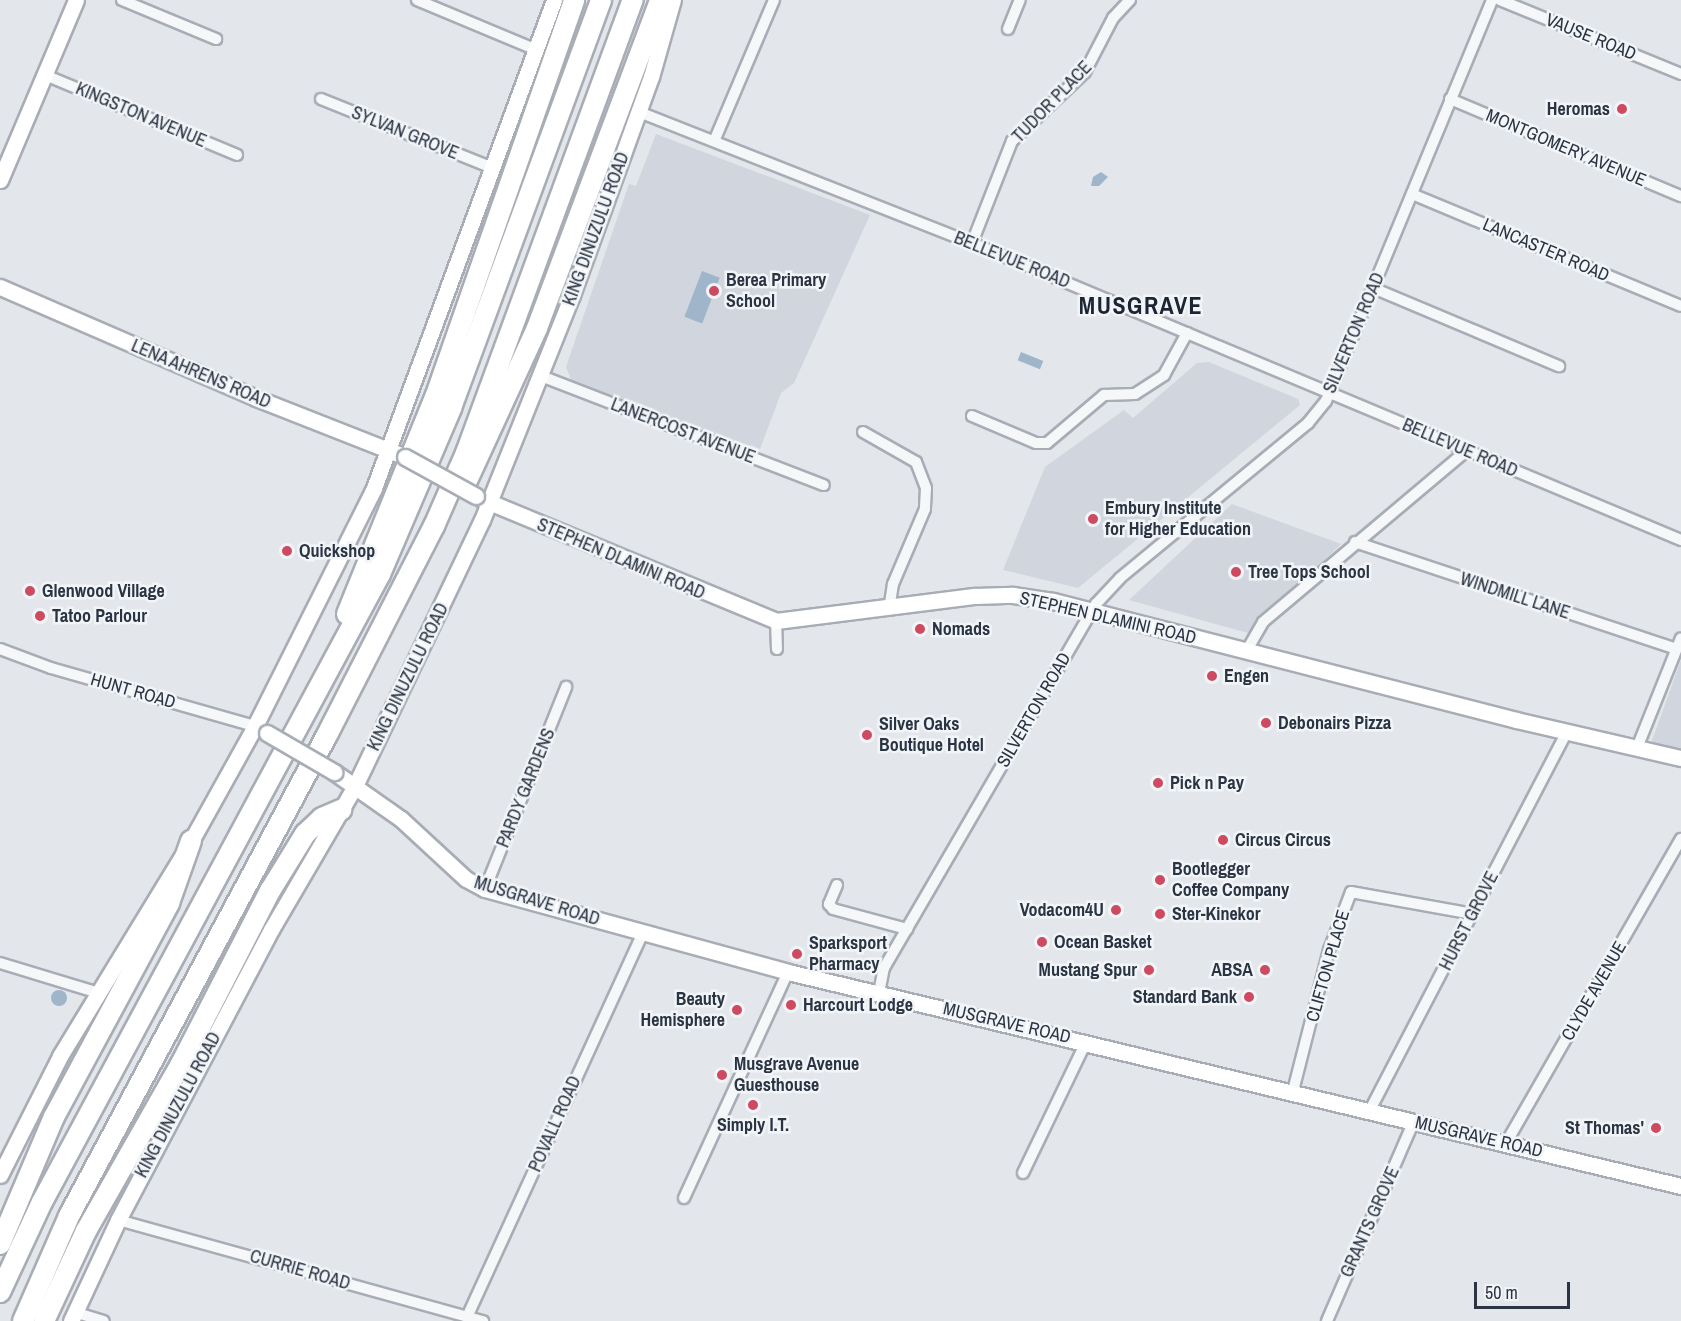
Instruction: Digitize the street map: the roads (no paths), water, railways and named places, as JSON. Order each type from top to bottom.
[{"type":"highway","points":[[340,646],[359,581],[436,395],[574,0]]},
{"type":"highway","points":[[0,1292],[42,1202],[380,574],[451,408],[601,0]]},
{"type":"highway","points":[[23,1321],[69,1216],[384,627],[466,453],[633,0]]},
{"type":"highway","points":[[384,627],[416,582],[516,379],[660,0]]},
{"type":"highway","points":[[44,1321],[86,1231],[155,1113],[270,891],[305,834],[322,819],[341,810]]},
{"type":"highway","points":[[0,1244],[54,1117],[174,893],[191,841]]},
{"type":"main road","points":[[0,180],[76,0]]},
{"type":"main road","points":[[0,1175],[60,1056],[261,730],[390,450],[490,167],[554,0]]},
{"type":"main road","name":"KING DINUZULU ROAD","points":[[72,1317],[118,1220],[272,928],[355,786],[483,499],[541,376],[639,112],[673,0]]},
{"type":"main road","name":"LENA AHRENS ROAD","points":[[0,287],[256,398],[405,457]]},
{"type":"main road","name":"STEPHEN DLAMINI ROAD","points":[[405,457],[483,499],[776,621],[1004,594],[1091,611],[1681,758]]},
{"type":"main road","name":"MUSGRAVE ROAD","points":[[261,730],[355,786],[401,819],[466,879],[485,889],[788,972],[1293,1091],[1413,1123],[1506,1143],[1681,1186]]},
{"type":"street","points":[[122,0],[216,39]]},
{"type":"street","points":[[417,0],[534,49]]},
{"type":"street","points":[[715,140],[774,0]]},
{"type":"street","points":[[1008,29],[1020,0]]},
{"type":"street","name":"TUDOR PLACE","points":[[972,243],[1015,136],[1088,68],[1113,18],[1130,0]]},
{"type":"street","name":"SILVERTON ROAD","points":[[879,993],[884,968],[1091,611],[1120,578],[1308,423],[1331,392],[1492,0]]},
{"type":"street","name":"VAUSE ROAD","points":[[1500,0],[1681,74]]},
{"type":"street","name":"KINGSTON AVENUE","points":[[45,75],[237,155]]},
{"type":"street","name":"SYLVAN GROVE","points":[[321,99],[490,167]]},
{"type":"street","name":"MONTGOMERY AVENUE","points":[[1450,99],[1681,196]]},
{"type":"street","name":"BELLEVUE ROAD","points":[[639,112],[972,243],[1681,540]]},
{"type":"street","name":"LANCASTER ROAD","points":[[1412,194],[1681,306]]},
{"type":"street","points":[[1372,288],[1560,366]]},
{"type":"street","points":[[972,416],[1036,443],[1047,442],[1104,394],[1135,394],[1164,375],[1187,333]]},
{"type":"street","name":"LANERCOST AVENUE","points":[[541,376],[824,485]]},
{"type":"street","points":[[863,432],[916,462],[926,488],[924,510],[893,584],[889,608]]},
{"type":"street","points":[[1246,650],[1263,621],[1466,451]]},
{"type":"street","name":"WINDMILL LANE","points":[[1355,542],[1676,649]]},
{"type":"street","points":[[776,621],[777,650]]},
{"type":"street","points":[[1637,748],[1681,638]]},
{"type":"street","name":"HUNT ROAD","points":[[0,649],[51,668],[261,730]]},
{"type":"street","name":"PARDY GARDENS","points":[[485,889],[566,687]]},
{"type":"street","name":"HURST GROVE","points":[[1371,1110],[1566,731]]},
{"type":"street","name":"CLYDE AVENUE","points":[[1506,1143],[1681,839]]},
{"type":"street","points":[[837,885],[829,904],[833,909],[907,929]]},
{"type":"street","name":"CLIFTON PLACE","points":[[1293,1091],[1329,950],[1351,892],[1473,914]]},
{"type":"street","name":"POVALL ROAD","points":[[467,1317],[643,932]]},
{"type":"street","points":[[0,963],[99,993]]},
{"type":"street","points":[[684,1198],[788,972]]},
{"type":"street","points":[[1023,1173],[1086,1042]]},
{"type":"street","name":"GRANTS GROVE","points":[[1327,1321],[1413,1123]]},
{"type":"street","name":"CURRIE ROAD","points":[[118,1220],[483,1321]]},
{"type":"street","points":[[72,1317],[104,1321]]},
{"type":"water","points":[[1101,172],[1108,177],[1099,186],[1091,186],[1093,177]]},
{"type":"water","points":[[702,271],[720,278],[702,324],[684,317]]},
{"type":"water","points":[[1021,352],[1043,361],[1040,369],[1018,360]]},
{"type":"water","points":[[59,990],[67,998],[59,1006],[51,998]]},
{"type":"place","name":"Heromas","points":[[1622,109]]},
{"type":"place","name":"Berea Primary School","points":[[714,291]]},
{"type":"place","name":"Embury Institute for Higher Education","points":[[1093,519]]},
{"type":"place","name":"Quickshop","points":[[287,551]]},
{"type":"place","name":"Tree Tops School","points":[[1236,572]]},
{"type":"place","name":"Glenwood Village","points":[[30,591]]},
{"type":"place","name":"Tatoo Parlour","points":[[40,616]]},
{"type":"place","name":"Nomads","points":[[920,629]]},
{"type":"place","name":"Engen","points":[[1212,676]]},
{"type":"place","name":"Debonairs Pizza","points":[[1266,723]]},
{"type":"place","name":"Silver Oaks Boutique Hotel","points":[[867,735]]},
{"type":"place","name":"Pick n Pay","points":[[1158,783]]},
{"type":"place","name":"Circus Circus","points":[[1223,840]]},
{"type":"place","name":"Bootlegger Coffee Company","points":[[1160,880]]},
{"type":"place","name":"Vodacom4U","points":[[1116,910]]},
{"type":"place","name":"Ster-Kinekor","points":[[1160,914]]},
{"type":"place","name":"Ocean Basket","points":[[1042,942]]},
{"type":"place","name":"Sparksport Pharmacy","points":[[797,954]]},
{"type":"place","name":"Mustang Spur","points":[[1149,970]]},
{"type":"place","name":"ABSA","points":[[1265,970]]},
{"type":"place","name":"Standard Bank","points":[[1249,997]]},
{"type":"place","name":"Harcourt Lodge","points":[[791,1005]]},
{"type":"place","name":"Beauty Hemisphere","points":[[737,1010]]},
{"type":"place","name":"Musgrave Avenue Guesthouse","points":[[722,1075]]},
{"type":"place","name":"Simply I.T.","points":[[753,1105]]},
{"type":"place","name":"St Thomas'","points":[[1656,1128]]},
{"type":"district","name":"MUSGRAVE","points":[[1141,306]]}]
